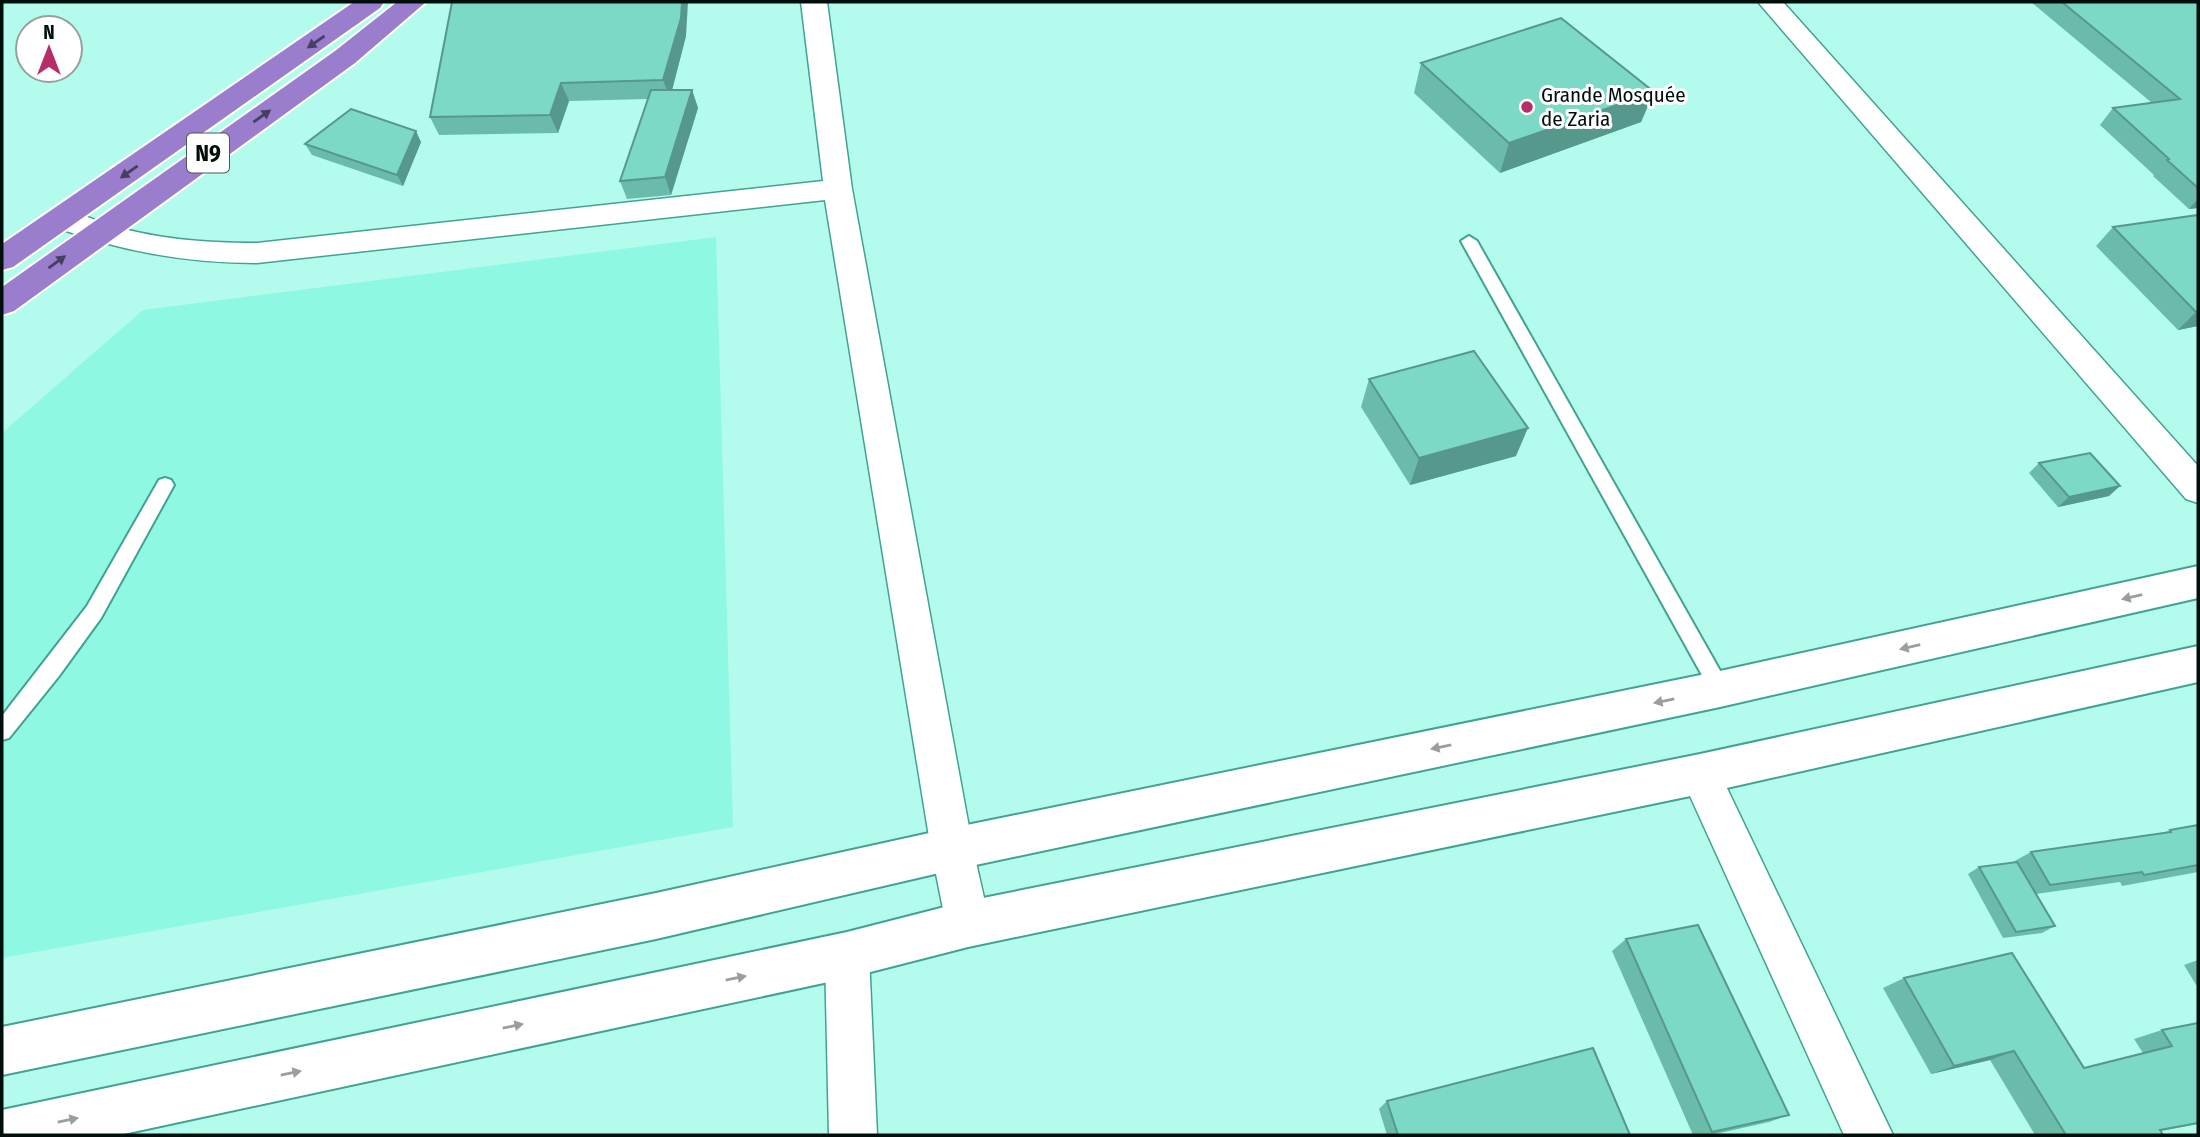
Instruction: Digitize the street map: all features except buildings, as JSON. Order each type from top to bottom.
[{"type":"highway","name":"N9","points":[[2,259],[371,2]]},
{"type":"highway","name":"N9","points":[[2,303],[97,232],[345,57],[413,2]]},
{"type":"street","points":[[814,2],[838,189],[968,924]]},
{"type":"street","points":[[1770,2],[2198,489]]},
{"type":"street","points":[[62,219],[146,247],[179,252],[257,253],[838,189]]},
{"type":"street","points":[[2,1051],[656,916],[953,849],[1720,689],[2198,582]]},
{"type":"street","points":[[2,1135],[847,955],[968,924],[1700,774],[2198,664]]},
{"type":"street","points":[[1700,774],[1869,1135]]},
{"type":"street","points":[[847,955],[853,1135]]},
{"type":"lane","points":[[1469,240],[1720,689]]},
{"type":"lane","points":[[2,732],[94,612],[165,485]]},
{"type":"shaded area","points":[[716,237],[733,827],[2,958],[2,433],[143,310]]},
{"type":"place","name":"Grande Mosquée de Zaria","points":[[1527,107]]}]
